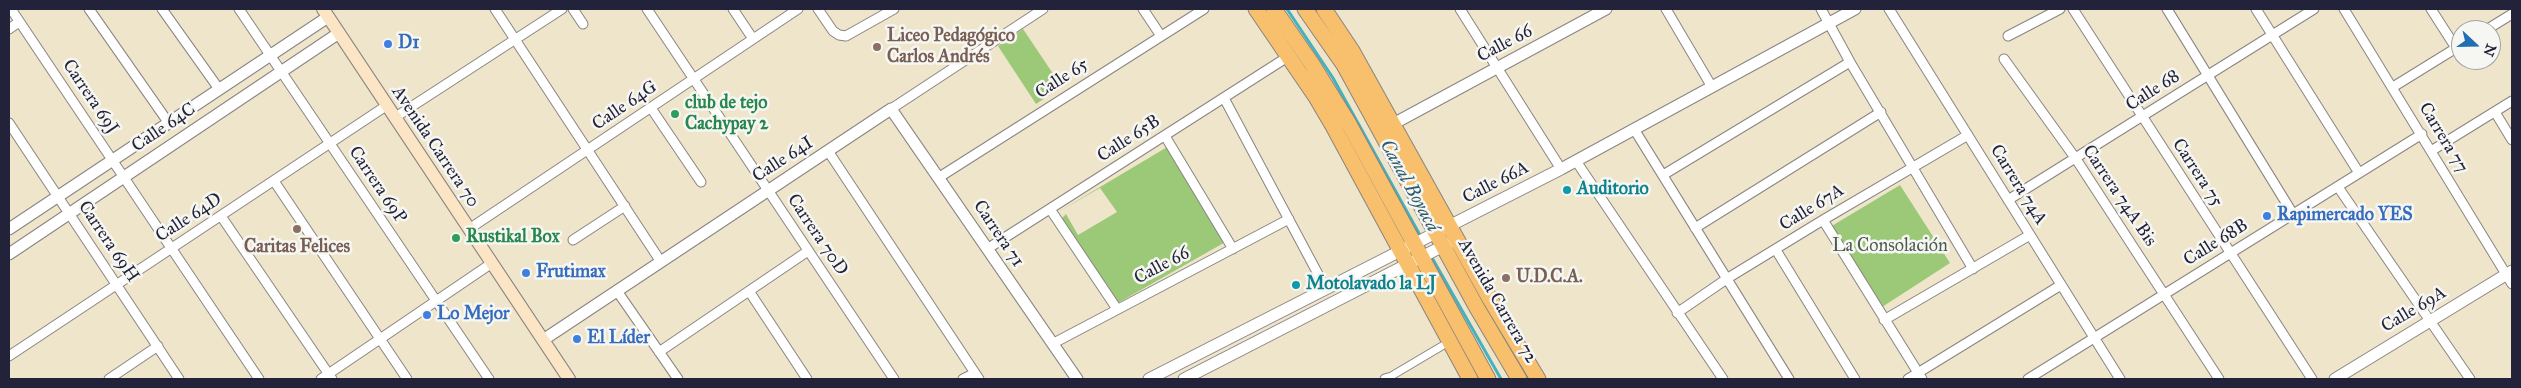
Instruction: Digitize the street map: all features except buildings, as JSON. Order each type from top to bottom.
[{"type":"highway","points":[[1256,9],[1289,56],[1415,252],[1470,379]]},
{"type":"highway","points":[[1274,9],[1312,64],[1349,124],[1415,252],[1488,379]]},
{"type":"highway","name":"Avenida Carrera 72","points":[[1305,9],[1344,65],[1519,379]]},
{"type":"highway","name":"Avenida Carrera 72","points":[[1324,9],[1352,51],[1394,124],[1442,238],[1538,379]]},
{"type":"main road","name":"Avenida Carrera 70","points":[[325,13],[569,379]]},
{"type":"street","name":"Carrera 69J","points":[[11,9],[259,379]]},
{"type":"street","points":[[89,9],[168,122]]},
{"type":"street","points":[[162,9],[219,88]]},
{"type":"street","name":"Carrera 69P","points":[[239,9],[489,379]]},
{"type":"street","points":[[495,9],[516,38],[661,262]]},
{"type":"street","points":[[394,118],[562,9]]},
{"type":"street","points":[[573,9],[583,24]]},
{"type":"street","name":"Carrera 70D","points":[[647,9],[894,379]]},
{"type":"street","points":[[732,9],[753,39]]},
{"type":"street","name":"Calle 64G","points":[[469,229],[798,9]]},
{"type":"street","points":[[818,9],[833,31],[839,35],[846,36],[894,9]]},
{"type":"street","name":"Calle 64I","points":[[543,340],[1043,9]]},
{"type":"street","points":[[1143,9],[1161,36]]},
{"type":"street","name":"Calle 65","points":[[938,178],[1204,9]]},
{"type":"street","points":[[1460,9],[1561,169]]},
{"type":"street","name":"Calle 66","points":[[1394,124],[1606,9]]},
{"type":"street","points":[[1666,9],[1712,87]]},
{"type":"street","points":[[1821,9],[1850,62],[1973,269]]},
{"type":"street","name":"Calle 66A","points":[[1184,379],[1442,238],[1561,169],[1854,9]]},
{"type":"street","name":"Carrera 74A","points":[[1889,9],[2120,379]]},
{"type":"street","points":[[2008,36],[2060,9]]},
{"type":"street","name":"Carrera 75","points":[[2073,9],[2312,379]]},
{"type":"street","points":[[2168,9],[2293,214]]},
{"type":"street","points":[[2256,9],[2359,173]]},
{"type":"street","name":"Calle 68","points":[[2008,200],[2314,9]]},
{"type":"street","name":"Carrera 77","points":[[2344,9],[2510,276]]},
{"type":"street","points":[[2430,9],[2451,38]]},
{"type":"street","name":"Calle 64C","points":[[9,229],[271,54],[325,13]]},
{"type":"street","points":[[2501,21],[2512,14]]},
{"type":"street","points":[[9,29],[20,22]]},
{"type":"street","name":"Calle 64C","points":[[9,254],[339,33]]},
{"type":"street","points":[[2393,87],[2451,51]]},
{"type":"street","name":"Calle 65B","points":[[987,249],[1289,56]]},
{"type":"street","name":"Carrera 74A Bis","points":[[2004,59],[2076,159],[2219,379]]},
{"type":"street","points":[[1663,175],[1850,62]]},
{"type":"street","points":[[1224,98],[1326,289]]},
{"type":"street","points":[[2431,151],[2512,101]]},
{"type":"street","name":"Calle 64D","points":[[9,356],[386,106]]},
{"type":"street","points":[[651,108],[701,182]]},
{"type":"street","name":"Carrera 71","points":[[891,109],[1076,379]]},
{"type":"street","points":[[1695,228],[1881,112]]},
{"type":"street","points":[[2495,112],[2512,140]]},
{"type":"street","name":"Carrera 69H","points":[[9,123],[179,379]]},
{"type":"street","points":[[1634,129],[1789,379]]},
{"type":"street","name":"Calle 68B","points":[[2028,379],[2422,134]]},
{"type":"street","name":"Calle 67A","points":[[1677,313],[1728,278],[1912,166],[1968,135]]},
{"type":"street","points":[[1165,136],[1233,249]]},
{"type":"street","points":[[828,151],[977,376],[963,379]]},
{"type":"street","points":[[1576,161],[1723,379]]},
{"type":"street","points":[[274,181],[407,379]]},
{"type":"street","points":[[2338,186],[2470,379]]},
{"type":"street","points":[[573,240],[625,206]]},
{"type":"street","points":[[1050,209],[1117,309]]},
{"type":"street","points":[[221,216],[327,377],[492,263]]},
{"type":"street","name":"Calle 66","points":[[1052,344],[1289,219]]},
{"type":"street","points":[[1823,220],[1920,376]]},
{"type":"street","points":[[1884,320],[2030,235]]},
{"type":"street","points":[[1776,250],[1856,379]]},
{"type":"street","points":[[659,352],[808,251]]},
{"type":"street","name":"Calle 66A","points":[[1149,379],[1326,289],[1415,252]]},
{"type":"street","name":"Calle 69A","points":[[2335,379],[2429,321],[2510,276]]},
{"type":"street","points":[[1908,379],[1920,376],[2061,285]]},
{"type":"street","points":[[617,291],[678,379]]},
{"type":"street","points":[[749,291],[807,379]]},
{"type":"street","points":[[109,379],[158,346]]},
{"type":"street","points":[[1386,379],[1442,346]]},
{"type":"green space","points":[[1023,29],[1062,87],[1036,104],[998,46]]},
{"type":"green space","points":[[1174,143],[1229,240],[1116,304],[1060,220],[1066,214],[1078,235],[1117,212],[1100,188],[1058,212]]},
{"type":"green space","name":"La Consolación","points":[[1900,185],[1950,263],[1879,309],[1830,227]]},
{"type":"waterway","name":"Canal Boyacá","points":[[1287,9],[1333,78],[1421,237]]},
{"type":"waterway","name":"Canal Boyacá","points":[[1431,256],[1501,379]]},
{"type":"place","name":"D1","points":[[388,44]]},
{"type":"place","name":"Liceo Pedagógico Carlos Andrés","points":[[877,47]]},
{"type":"place","name":"club de tejo Cachypay 2","points":[[675,114]]},
{"type":"place","name":"Auditorio","points":[[1567,190]]},
{"type":"place","name":"Rapimercado YES","points":[[2267,216]]},
{"type":"place","name":"Caritas Felices","points":[[297,229]]},
{"type":"place","name":"Rustikal Box","points":[[456,238]]},
{"type":"place","name":"Frutimax","points":[[526,273]]},
{"type":"place","name":"U.D.C.A.","points":[[1506,278]]},
{"type":"place","name":"Motolavado la LJ","points":[[1296,285]]},
{"type":"place","name":"Lo Mejor","points":[[427,315]]},
{"type":"place","name":"El Líder","points":[[577,339]]}]
